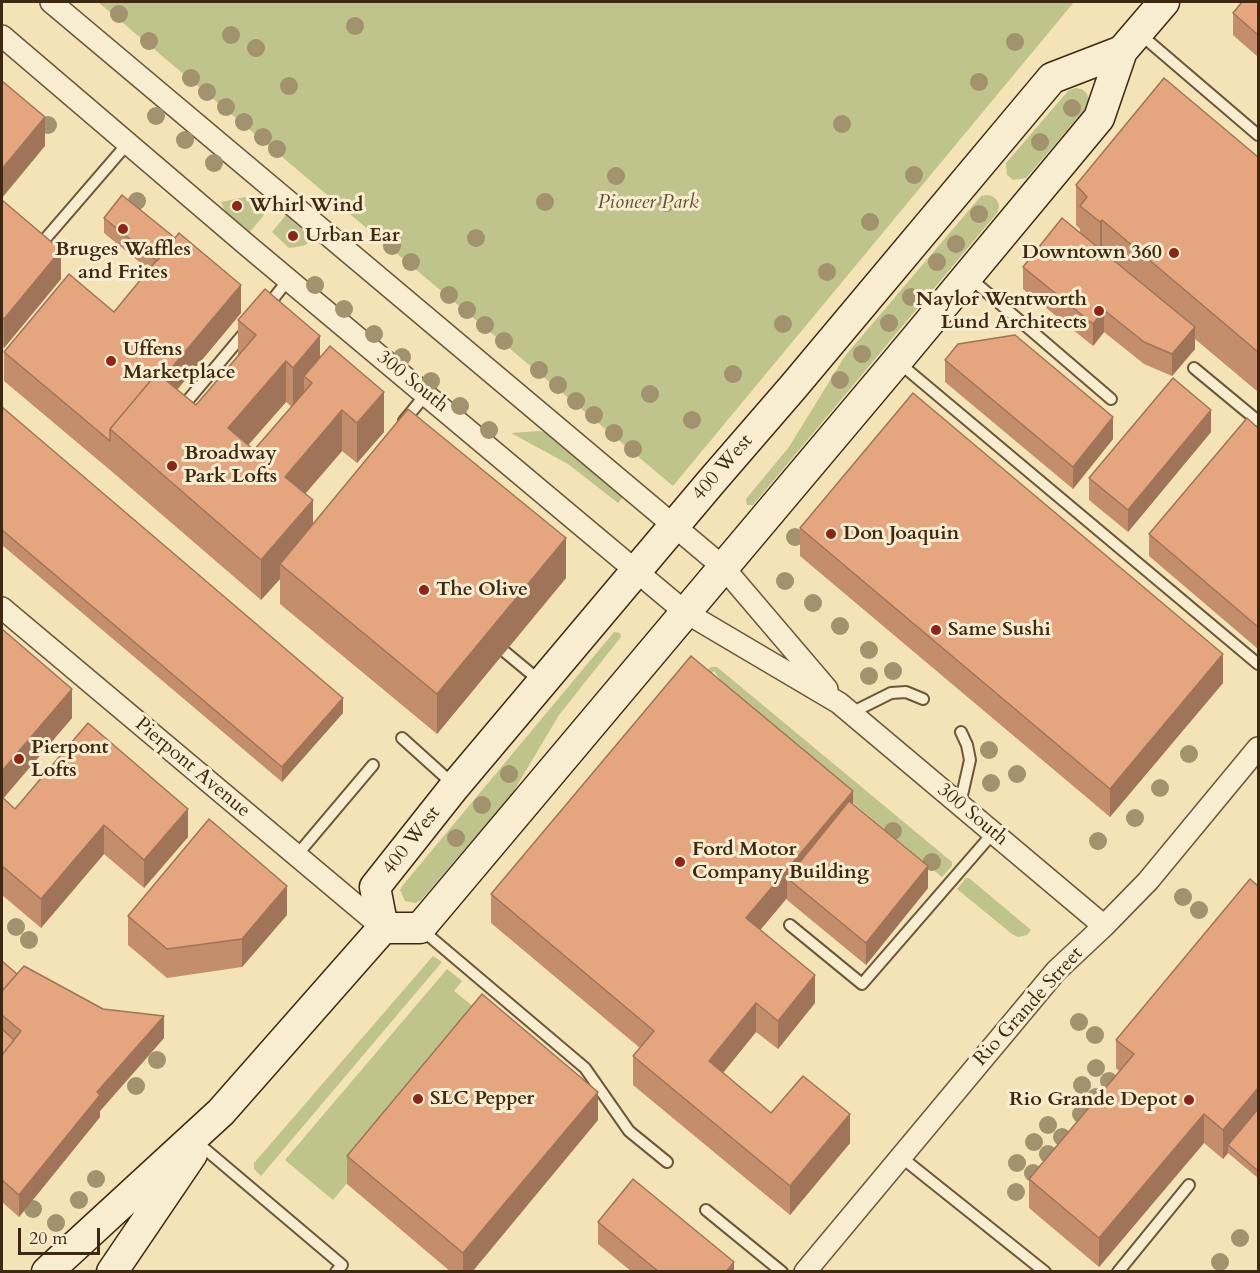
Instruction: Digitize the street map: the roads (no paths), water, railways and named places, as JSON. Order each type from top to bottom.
[{"type":"street","name":"300 South","points":[[51,2],[723,567],[845,708]]},
{"type":"street","name":"400 West","points":[[420,928],[1099,118],[1130,42],[1164,2]]},
{"type":"street","name":"300 South","points":[[2,36],[288,280],[685,612],[845,708],[1104,926]]},
{"type":"street","name":"400 West","points":[[383,928],[375,887],[455,786],[674,526],[1052,78],[1130,42]]},
{"type":"street","name":"Pierpont Avenue","points":[[2,608],[383,928]]},
{"type":"street","name":"Rio Grande Street","points":[[806,1272],[1056,971],[1148,881],[1258,748]]},
{"type":"street","points":[[46,1272],[221,1112],[383,928],[420,928]]},
{"type":"street","points":[[112,1272],[221,1112]]},
{"type":"lane","points":[[1130,42],[1258,135]]},
{"type":"lane","points":[[40,245],[128,143]]},
{"type":"lane","points":[[968,276],[1111,399]]},
{"type":"lane","points":[[260,314],[288,280]]},
{"type":"lane","points":[[184,405],[252,323]]},
{"type":"lane","points":[[897,361],[1258,664]]},
{"type":"lane","points":[[1194,368],[1258,421]]},
{"type":"lane","points":[[398,428],[426,394]]},
{"type":"lane","points":[[505,652],[543,683]]},
{"type":"lane","points":[[845,708],[891,693],[906,692],[922,699]]},
{"type":"lane","points":[[960,804],[969,760],[967,745],[961,732]]},
{"type":"lane","points":[[402,738],[455,786]]},
{"type":"lane","points":[[297,855],[373,765]]},
{"type":"lane","points":[[790,925],[862,984],[993,833]]},
{"type":"lane","points":[[420,928],[582,1072],[630,1131],[667,1162]]},
{"type":"lane","points":[[199,1144],[342,1265],[336,1272]]},
{"type":"lane","points":[[901,1157],[1045,1272]]},
{"type":"lane","points":[[1118,1272],[1189,1185]]},
{"type":"lane","points":[[706,1210],[782,1272]]},
{"type":"place","name":"Whirl Wind","points":[[237,206]]},
{"type":"place","name":"Bruges Waffles and Frites","points":[[123,229]]},
{"type":"place","name":"Urban Ear","points":[[293,236]]},
{"type":"place","name":"Downtown 360","points":[[1174,253]]},
{"type":"place","name":"Naylor Wentworth Lund Architects","points":[[1099,311]]},
{"type":"place","name":"Uffens Marketplace","points":[[111,361]]},
{"type":"place","name":"Broadway Park Lofts","points":[[172,466]]},
{"type":"place","name":"Don Joaquin","points":[[831,534]]},
{"type":"place","name":"The Olive","points":[[424,590]]},
{"type":"place","name":"Same Sushi","points":[[936,630]]},
{"type":"place","name":"Pierpont Lofts","points":[[19,759]]},
{"type":"place","name":"Ford Motor Company Building","points":[[680,862]]},
{"type":"place","name":"SLC Pepper","points":[[418,1099]]},
{"type":"place","name":"Rio Grande Depot","points":[[1189,1100]]},
{"type":"park label","name":"Pioneer Park","points":[[648,203]]}]
